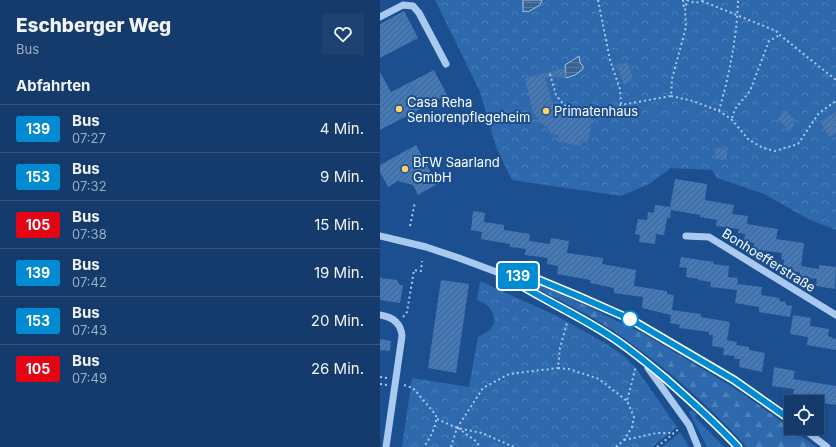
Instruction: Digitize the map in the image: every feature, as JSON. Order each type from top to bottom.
[{"type":"street","points":[[380,17],[403,5],[413,6],[419,13],[446,64]]},
{"type":"street","points":[[380,236],[426,247],[502,274],[526,290],[572,313],[610,336],[641,358],[702,411],[738,447]]},
{"type":"street","name":"Bonhoefferstraße","points":[[686,236],[709,237],[836,315]]},
{"type":"street","points":[[502,274],[532,277],[630,319],[734,380],[784,415]]},
{"type":"street","points":[[380,315],[390,316],[398,323],[401,328],[402,336],[386,447]]},
{"type":"street","points":[[641,358],[689,425],[698,447]]},
{"type":"street","points":[[811,435],[827,447]]},
{"type":"path","points":[[598,0],[610,60],[620,89],[621,105]]},
{"type":"path","points":[[671,96],[672,79],[686,27],[683,0]]},
{"type":"path","points":[[685,11],[687,0],[695,3],[702,0],[776,30],[780,35],[836,80]]},
{"type":"path","points":[[718,111],[727,81],[734,44],[738,0]]},
{"type":"path","points":[[731,119],[736,109],[750,90],[769,41],[780,35]]},
{"type":"path","points":[[550,74],[556,95],[564,106],[599,117],[621,105],[671,96],[693,101],[718,111],[731,119],[749,140],[763,148],[775,151],[798,144],[819,113],[836,101]]},
{"type":"path","points":[[410,226],[415,202]]},
{"type":"path","points":[[407,312],[414,270],[421,271],[422,261]]},
{"type":"path","points":[[558,368],[560,348],[568,320]]},
{"type":"path","points":[[627,401],[636,365]]},
{"type":"path","points":[[451,447],[457,428],[483,388],[508,374],[558,368],[569,368],[599,379],[627,401],[634,417],[632,428],[624,440],[616,447]]},
{"type":"path","points":[[395,384],[410,386],[413,388],[436,415],[437,419],[457,428],[477,442],[480,447]]},
{"type":"path","points":[[424,447],[437,419]]},
{"type":"path","points":[[457,428],[482,433],[514,447]]},
{"type":"path","points":[[657,447],[680,428]]},
{"type":"path","points":[[624,440],[657,433],[674,433]]},
{"type":"green space","points":[[435,0],[836,0],[836,230],[808,219],[764,194],[717,178],[712,170],[671,168],[649,184],[621,196],[512,180],[496,147],[480,92]]},
{"type":"green space","points":[[480,281],[557,316],[623,355],[636,368],[677,427],[652,447],[402,447],[412,378],[469,387],[478,337],[489,331],[495,322],[490,308],[477,300]]},
{"type":"green space","points":[[530,281],[644,334],[731,386],[763,408],[784,423],[784,435],[800,435],[816,447],[747,447],[717,415],[650,357],[604,324],[528,284]]},
{"type":"green space","points":[[692,410],[697,415],[695,417],[724,447],[707,447],[689,412]]},
{"type":"green space","points":[[680,432],[689,447],[662,447],[679,433]]},
{"type":"shaded area","points":[[523,0],[542,0],[540,5],[528,12],[523,12]]},
{"type":"shaded area","points":[[579,56],[583,69],[575,75],[566,78],[565,65]]},
{"type":"building","points":[[404,11],[418,38],[380,58],[380,24]]},
{"type":"building","points":[[628,63],[633,79],[624,85],[617,64]]},
{"type":"building","name":"Primatenhaus","points":[[565,68],[566,78],[545,77],[553,106],[560,112],[592,119],[588,142],[582,141],[580,146],[558,141],[559,135],[551,134],[548,128],[539,122],[532,110],[525,78]]},
{"type":"building","name":"Casa Reha Seniorenpflegeheim","points":[[434,70],[447,95],[380,130],[380,72],[391,92]]},
{"type":"building","points":[[785,111],[794,119],[794,126],[790,131],[778,119]]},
{"type":"building","points":[[836,112],[836,133],[829,137],[820,121]]},
{"type":"building","name":"BFW Saarland GmbH","points":[[416,145],[437,184],[418,195],[413,185],[398,181],[388,187],[380,172],[380,165]]},
{"type":"building","points":[[715,148],[727,149],[727,160],[715,159]]},
{"type":"building","points":[[675,179],[707,184],[705,200],[734,205],[732,214],[748,216],[747,224],[778,229],[776,239],[804,243],[801,266],[819,269],[819,265],[836,267],[835,289],[816,286],[817,279],[799,277],[800,272],[789,271],[790,268],[783,266],[784,260],[781,259],[782,253],[753,249],[754,243],[744,241],[745,234],[738,233],[739,229],[716,226],[717,220],[700,217],[700,215],[671,210],[670,218],[667,218],[664,235],[656,234],[655,244],[639,242],[640,235],[635,234],[638,219],[647,220],[648,212],[654,213],[655,205],[670,207]]},
{"type":"building","points":[[473,211],[485,213],[484,222],[504,225],[504,230],[530,234],[529,241],[550,244],[551,238],[569,241],[567,253],[603,258],[602,264],[636,270],[634,286],[667,291],[667,294],[674,295],[672,310],[701,314],[701,317],[730,322],[727,340],[737,342],[736,345],[749,347],[749,350],[765,353],[762,372],[739,367],[740,359],[734,359],[735,356],[723,355],[724,348],[712,346],[713,335],[709,335],[709,332],[679,328],[680,325],[670,323],[671,315],[642,308],[643,297],[614,293],[614,288],[590,283],[590,280],[557,274],[558,266],[547,264],[548,258],[525,255],[526,249],[510,247],[510,244],[481,239],[482,232],[471,230]]},
{"type":"building","points":[[681,257],[729,266],[728,277],[738,278],[737,289],[738,284],[762,287],[761,295],[780,298],[779,301],[786,302],[786,305],[792,306],[790,317],[759,312],[759,307],[735,303],[737,290],[710,287],[711,282],[686,277],[687,268],[679,267]]},
{"type":"building","points":[[380,278],[397,280],[400,285],[403,285],[400,303],[380,300]]},
{"type":"building","points":[[441,280],[469,284],[456,373],[428,368]]},
{"type":"building","points":[[793,315],[811,318],[810,326],[829,329],[828,336],[836,339],[836,350],[807,345],[808,337],[790,334]]},
{"type":"building","points":[[380,339],[391,341],[390,351],[380,350]]},
{"type":"building","points":[[774,367],[795,371],[793,379],[836,386],[836,405],[824,403],[824,395],[793,395],[794,389],[772,386]]},
{"type":"bus line","name":"139","points":[[738,447],[702,411],[628,348],[572,313],[526,290],[502,274],[532,277],[630,319],[734,380],[784,415]]},
{"type":"place","name":"Casa Reha Seniorenpflegeheim","points":[[399,109]]},
{"type":"place","name":"Primatenhaus","points":[[546,111]]},
{"type":"place","name":"BFW Saarland GmbH","points":[[405,169]]}]
